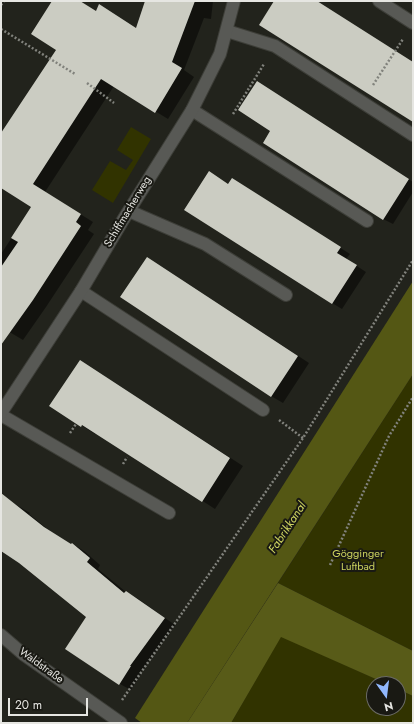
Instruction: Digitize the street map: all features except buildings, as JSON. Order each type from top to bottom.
[{"type":"street","name":"Schiffmacherweg","points":[[1,414],[81,292],[192,110],[220,54],[234,1]]},
{"type":"street","points":[[379,1],[413,23]]},
{"type":"street","points":[[227,31],[275,46],[413,135]]},
{"type":"street","points":[[192,110],[367,221]]},
{"type":"street","points":[[129,211],[205,244],[286,295]]},
{"type":"street","points":[[81,292],[263,410]]},
{"type":"street","points":[[1,414],[170,514]]},
{"type":"street","name":"Waldstraße","points":[[1,635],[23,654],[116,719]]},
{"type":"path","points":[[1,5],[4,1]]},
{"type":"path","points":[[1,29],[75,74]]},
{"type":"path","points":[[362,102],[405,37]]},
{"type":"path","points":[[223,131],[275,46]]},
{"type":"path","points":[[87,83],[114,103]]},
{"type":"path","points":[[116,719],[303,438],[413,260]]},
{"type":"path","points":[[330,565],[389,436],[413,397]]},
{"type":"path","points":[[263,410],[303,438]]},
{"type":"green space","points":[[131,127],[151,139],[113,203],[92,190],[110,161],[126,170],[133,160],[117,150]]},
{"type":"green space","name":"Gögginger Luftbad","points":[[413,374],[413,651],[278,583]]},
{"type":"green space","points":[[281,636],[369,676],[366,676],[366,716],[406,716],[406,693],[413,696],[413,723],[231,723]]},
{"type":"shaded area","points":[[278,583],[413,651],[413,696],[406,693],[406,676],[369,676],[281,637],[231,723],[187,723]]},
{"type":"water","name":"Fabrikkanal","points":[[413,281],[413,374],[187,723],[142,723],[135,718]]}]
